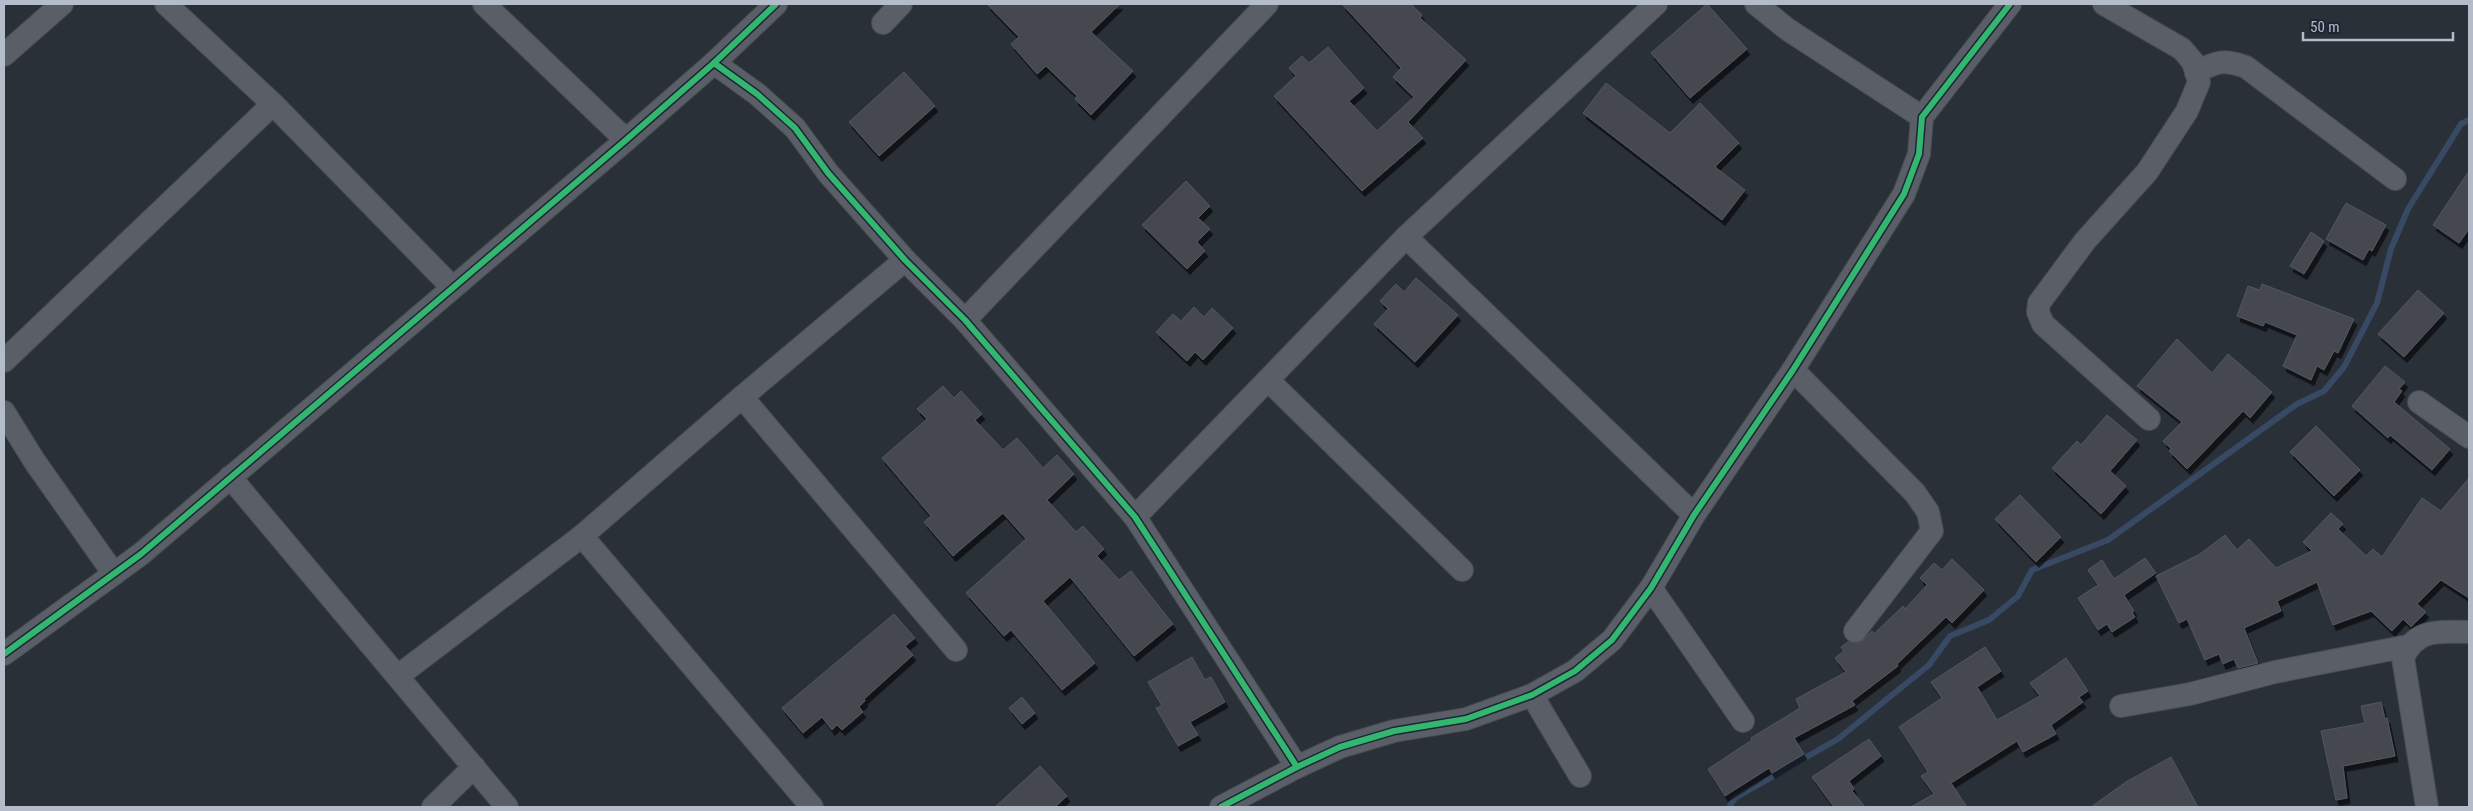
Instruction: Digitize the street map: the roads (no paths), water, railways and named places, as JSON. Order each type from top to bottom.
[{"type":"street","points":[[4,54],[62,4]]},
{"type":"street","points":[[166,4],[273,104],[452,287]]},
{"type":"street","points":[[484,4],[626,140]]},
{"type":"street","points":[[4,654],[141,554],[626,140],[714,63],[776,4]]},
{"type":"street","points":[[883,23],[900,4]]},
{"type":"street","points":[[965,320],[1267,4]]},
{"type":"street","points":[[1135,517],[1406,237],[1656,4]]},
{"type":"street","points":[[1756,4],[1787,29],[1922,117]]},
{"type":"street","points":[[1221,807],[1297,767],[1340,747],[1394,731],[1466,719],[1532,695],[1574,671],[1612,640],[1652,588],[1694,515],[1793,370],[1904,194],[1919,154],[1922,117],[2010,4]]},
{"type":"street","points":[[2104,4],[2182,49],[2194,62],[2199,82],[2187,111],[2147,172],[2086,241],[2038,303],[2038,312],[2043,324],[2149,418]]},
{"type":"street","points":[[2196,72],[2214,63],[2228,61],[2246,67],[2395,180]]},
{"type":"street","points":[[714,63],[757,94],[795,128],[828,173],[905,260],[965,320],[1135,517],[1297,767]]},
{"type":"street","points":[[4,361],[273,104]]},
{"type":"street","points":[[1406,237],[1694,515]]},
{"type":"street","points":[[398,676],[582,536],[742,397],[905,260]]},
{"type":"street","points":[[1793,370],[1915,493],[1928,512],[1932,531],[1855,631]]},
{"type":"street","points":[[1268,380],[1462,570]]},
{"type":"street","points":[[742,397],[956,650]]},
{"type":"street","points":[[2419,402],[2469,437]]},
{"type":"street","points":[[4,412],[35,462],[114,574]]},
{"type":"street","points":[[230,477],[507,807]]},
{"type":"street","points":[[582,536],[812,807]]},
{"type":"street","points":[[1652,588],[1743,721]]},
{"type":"street","points":[[2121,706],[2190,694],[2275,672],[2408,646],[2429,631],[2469,632]]},
{"type":"street","points":[[2408,646],[2404,658],[2427,807]]},
{"type":"street","points":[[1532,695],[1580,776]]},
{"type":"street","points":[[433,807],[474,767]]},
{"type":"waterway","points":[[1729,807],[1735,798],[1838,739],[1929,665],[1950,636],[1989,620],[2018,596],[2032,570],[2108,540],[2297,404],[2324,391],[2344,367],[2377,303],[2391,249],[2408,209],[2461,124],[2469,120]]}]
